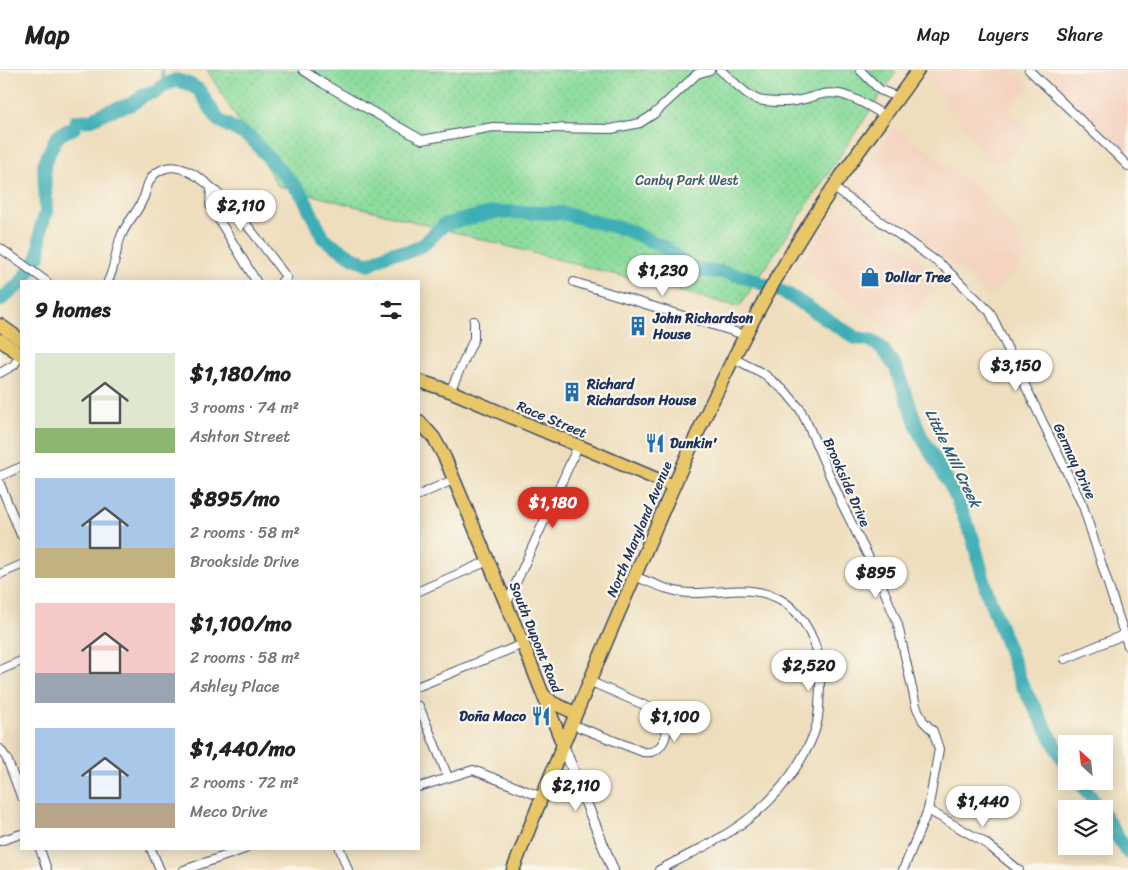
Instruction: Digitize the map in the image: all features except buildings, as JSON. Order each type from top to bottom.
[{"type":"main road","name":"North Maryland Avenue","points":[[514,870],[573,718],[673,486],[733,358],[781,270],[834,188],[918,70]]},
{"type":"main road","points":[[2,326],[20,339]]},
{"type":"main road","points":[[0,340],[20,354]]},
{"type":"main road","name":"Race Street","points":[[420,381],[450,391],[673,486]]},
{"type":"main road","name":"South Dupont Road","points":[[420,423],[439,447],[507,603],[563,744]]},
{"type":"main road","points":[[542,693],[573,718]]},
{"type":"street","points":[[303,70],[422,140],[493,127],[612,129],[640,123],[654,114],[697,74],[710,70]]},
{"type":"street","points":[[720,70],[750,95],[763,102],[785,100],[808,87]]},
{"type":"street","points":[[860,70],[880,90],[898,97]]},
{"type":"street","points":[[1029,70],[1128,166]]},
{"type":"street","points":[[868,95],[885,116]]},
{"type":"street","points":[[108,280],[113,271],[122,234],[142,203],[150,179],[166,167],[174,166],[195,176],[228,202],[245,220],[287,278],[284,280]]},
{"type":"street","points":[[211,188],[210,205],[255,280]]},
{"type":"street","name":"Germay Drive","points":[[834,188],[944,267],[990,312],[1083,506],[1128,646]]},
{"type":"street","points":[[0,248],[44,280]]},
{"type":"street","points":[[574,282],[745,335]]},
{"type":"street","points":[[450,391],[472,347],[475,334],[474,320]]},
{"type":"street","points":[[0,373],[14,365],[20,356]]},
{"type":"street","name":"Brookside Drive","points":[[733,358],[764,374],[786,392],[800,409],[842,504],[880,578],[898,626],[916,706],[924,721],[933,731],[939,749],[928,810],[903,870]]},
{"type":"street","points":[[507,603],[578,446]]},
{"type":"street","points":[[0,476],[20,467]]},
{"type":"street","points":[[420,494],[453,480]]},
{"type":"street","points":[[0,484],[20,533]]},
{"type":"street","points":[[420,590],[488,561]]},
{"type":"street","points":[[0,574],[20,566]]},
{"type":"street","points":[[634,576],[671,590],[688,593],[756,589],[782,600],[799,615],[820,662],[820,705],[817,725],[809,745],[786,783],[774,798],[745,823],[659,870]]},
{"type":"street","points":[[1065,659],[1123,635]]},
{"type":"street","points":[[420,686],[524,644]]},
{"type":"street","points":[[0,670],[20,661]]},
{"type":"street","points":[[573,718],[643,752],[648,753],[658,748],[665,738],[667,722],[660,712],[590,681]]},
{"type":"street","points":[[420,708],[448,777]]},
{"type":"street","name":"South Dupont Road","points":[[563,744],[613,870]]},
{"type":"street","points":[[0,749],[9,764],[20,793]]},
{"type":"street","points":[[420,787],[473,770],[542,797]]},
{"type":"street","points":[[928,810],[984,842],[1018,870]]},
{"type":"street","points":[[0,842],[20,834]]},
{"type":"street","points":[[40,850],[47,870]]},
{"type":"street","points":[[151,850],[160,870]]},
{"type":"street","points":[[184,870],[242,850]]},
{"type":"street","points":[[340,850],[348,870]]},
{"type":"shaded area","points":[[932,70],[1012,70],[1031,88],[1009,109],[1030,132],[1006,163],[991,163],[926,78]]},
{"type":"shaded area","points":[[1042,70],[1128,70],[1128,153]]},
{"type":"shaded area","points":[[894,126],[977,188],[1015,231],[1029,257],[988,297],[969,277],[855,193],[852,185]]},
{"type":"shaded area","points":[[840,206],[844,206],[941,276],[898,335],[799,268]]},
{"type":"green space","name":"Canby Park West","points":[[207,70],[894,70],[896,72],[739,307],[278,186]]},
{"type":"waterway","points":[[162,70],[164,85]]},
{"type":"waterway","name":"Little Mill Creek","points":[[23,280],[39,256],[41,227],[46,213],[44,164],[55,140],[62,133],[74,128],[76,121],[89,120],[131,104],[140,99],[144,94],[156,92],[164,85],[176,80],[189,84],[199,90],[218,120],[251,138],[303,196],[323,238],[352,257],[369,264],[393,252],[408,252],[423,245],[445,224],[495,212],[562,213],[627,230],[666,248],[687,266],[704,271],[723,272],[746,277],[787,294],[856,338],[870,340],[882,348],[896,368],[920,434],[953,490],[973,539],[987,592],[1022,685],[1058,750]]},
{"type":"waterway","name":"Little Mill Creek","points":[[0,300],[20,284]]},
{"type":"waterway","name":"Little Mill Creek","points":[[1086,790],[1093,800]]},
{"type":"waterway","name":"Little Mill Creek","points":[[1113,829],[1128,853]]},
{"type":"place","name":"Dollar Tree","points":[[870,277]]},
{"type":"place","name":"John Richardson House","points":[[638,326]]},
{"type":"place","name":"Richard Richardson House","points":[[572,392]]},
{"type":"place","name":"Dunkin'","points":[[655,443]]},
{"type":"place","name":"Doña Maco","points":[[541,716]]}]
